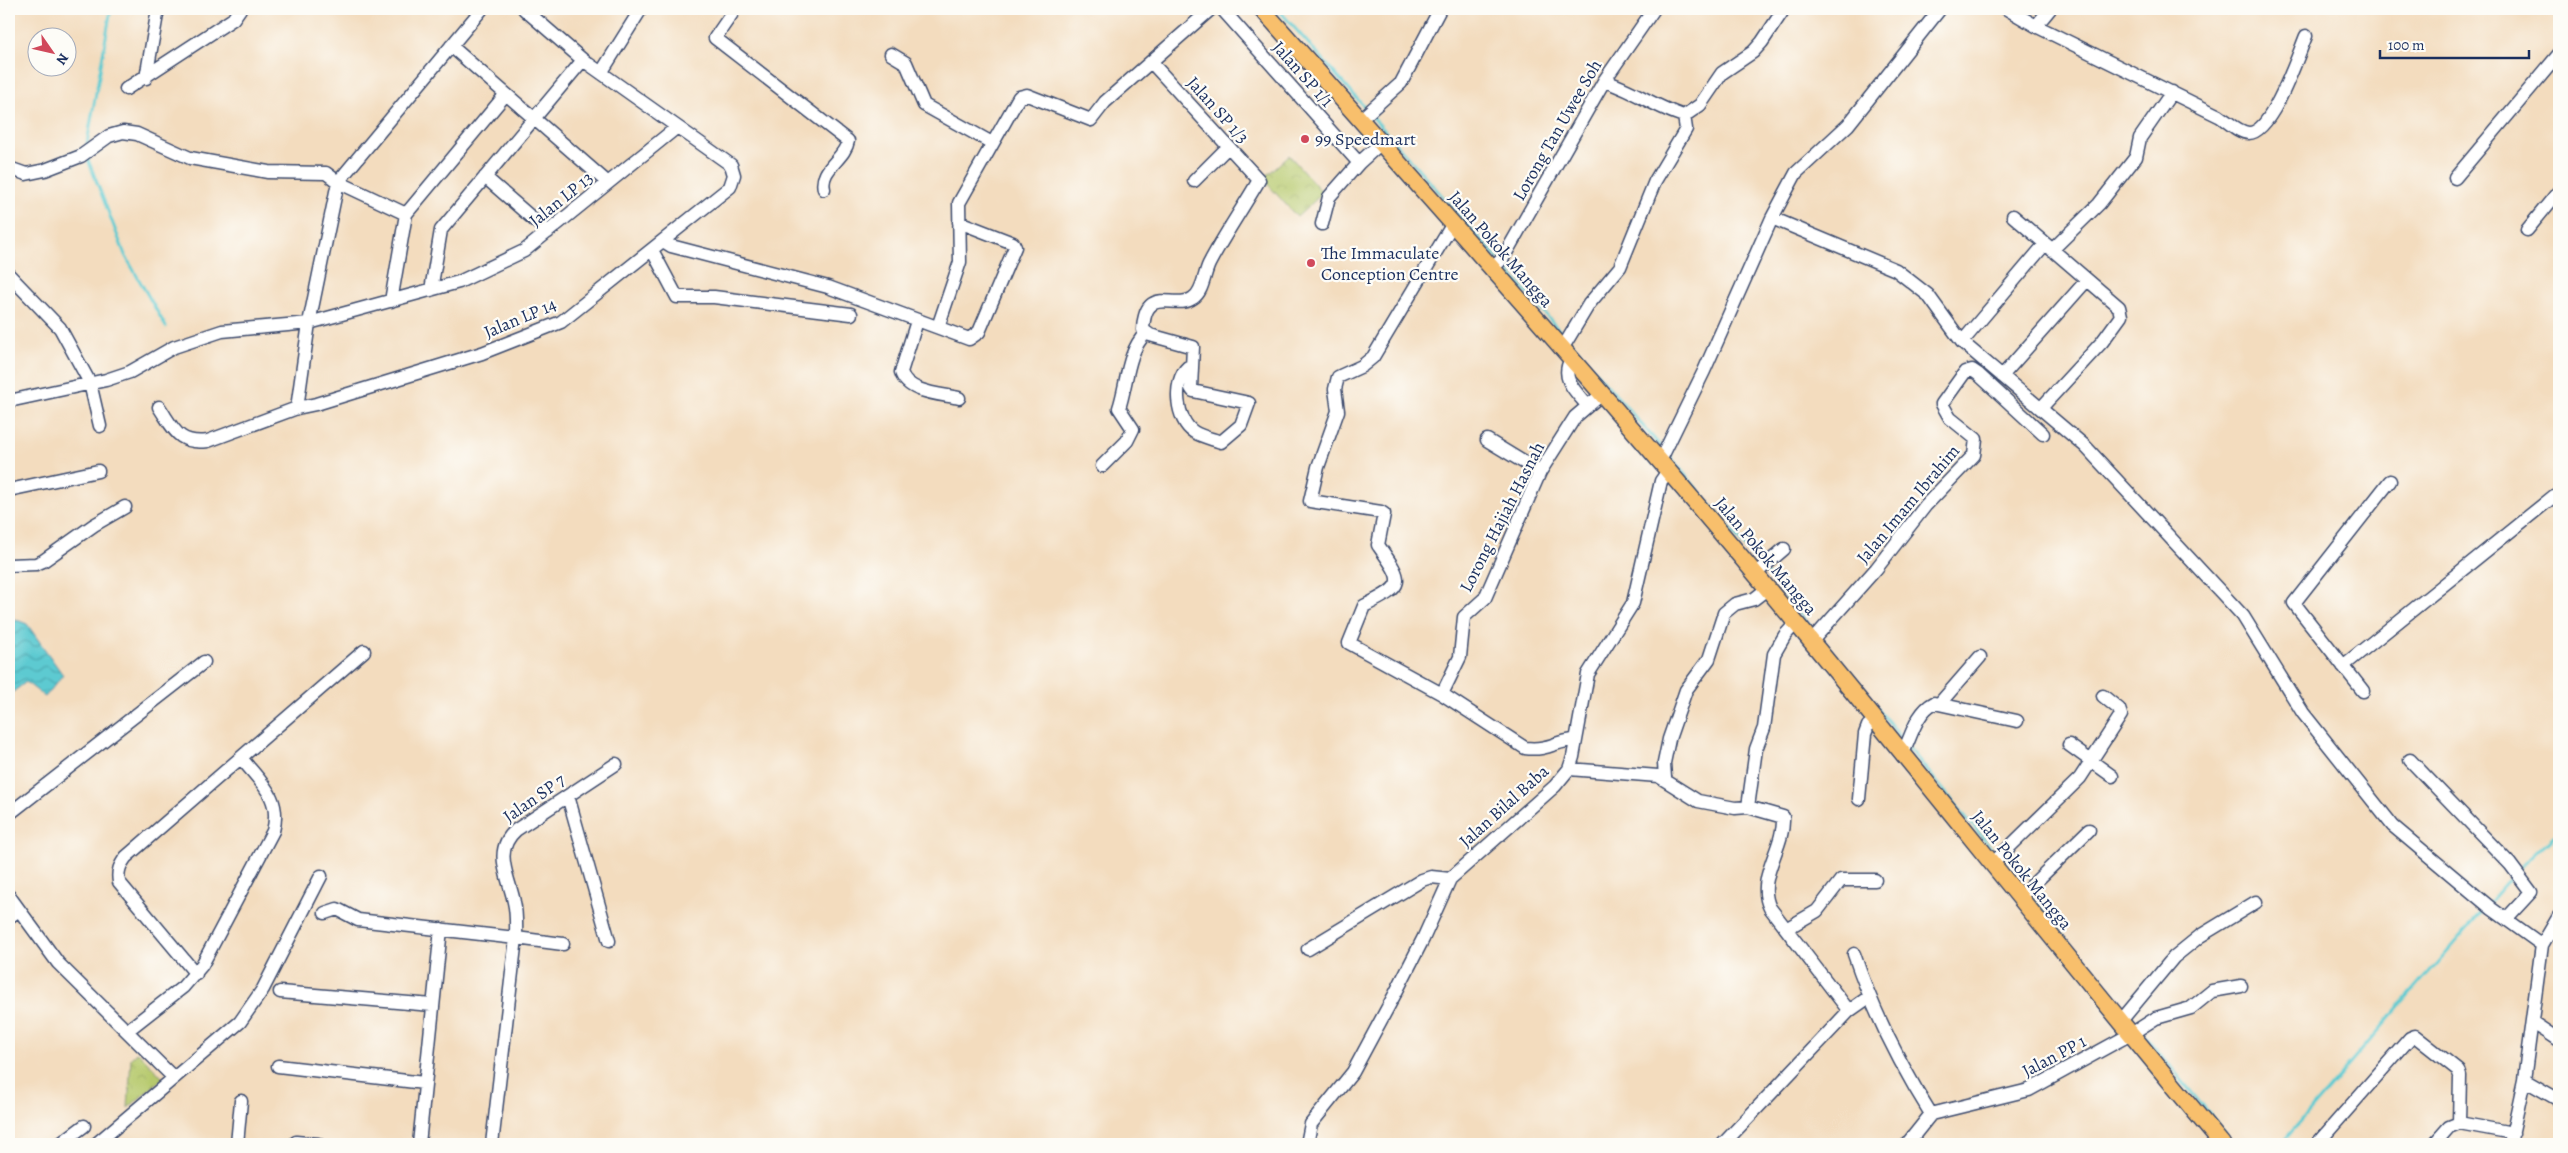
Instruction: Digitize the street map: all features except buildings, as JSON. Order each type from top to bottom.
[{"type":"main road","name":"Jalan Pokok Mangga","points":[[1262,9],[1366,115],[1381,143],[1452,225],[1497,264],[1568,348],[1602,394],[1759,570],[1767,589],[1796,623],[1816,637],[1874,721],[1906,749],[1994,862],[2024,893],[2222,1144]]},
{"type":"street","points":[[146,78],[158,9]]},
{"type":"street","points":[[126,89],[146,78],[233,19],[240,9]]},
{"type":"street","points":[[296,408],[310,323],[338,182],[482,9]]},
{"type":"street","points":[[524,9],[583,60],[676,128]]},
{"type":"street","points":[[601,74],[641,9]]},
{"type":"street","points":[[734,9],[715,38],[848,141],[825,175],[822,182],[824,189]]},
{"type":"street","points":[[938,327],[960,262],[959,203],[1019,97],[1023,94],[1091,120],[1106,102],[1211,9]]},
{"type":"street","name":"Jalan SP 1/1","points":[[1222,9],[1359,163]]},
{"type":"street","points":[[1366,115],[1401,83],[1440,9]]},
{"type":"street","name":"Lorong Tan Uwee Soh","points":[[1497,264],[1555,168],[1604,81],[1654,9]]},
{"type":"street","points":[[1604,81],[1621,86],[1673,113],[1684,116],[1700,105],[1722,73],[1752,52],[1762,42],[1784,9]]},
{"type":"street","name":"Jalan Bilal Baba","points":[[1307,1144],[1312,1124],[1353,1072],[1391,1003],[1450,879],[1555,786],[1569,769],[1588,674],[1633,603],[1669,442],[1704,371],[1772,218],[1796,173],[1848,125],[1940,9]]},
{"type":"street","points":[[2007,9],[2036,26],[2139,78],[2172,92],[2219,116],[2244,132],[2250,133],[2258,130],[2274,110],[2306,36]]},
{"type":"street","points":[[2036,26],[2050,9]]},
{"type":"street","points":[[451,46],[608,183]]},
{"type":"street","points":[[891,54],[906,63],[924,105],[992,143]]},
{"type":"street","points":[[2455,178],[2559,54]]},
{"type":"street","points":[[431,290],[442,230],[583,60]]},
{"type":"street","name":"Jalan SP 1/3","points":[[1146,333],[1144,321],[1152,305],[1163,300],[1186,301],[1194,298],[1199,292],[1208,265],[1259,180],[1152,62]]},
{"type":"street","points":[[1962,342],[2049,247],[2098,204],[2136,157],[2140,138],[2172,92]]},
{"type":"street","points":[[391,301],[406,214],[506,94]]},
{"type":"street","points":[[1587,405],[1572,387],[1567,375],[1568,348],[1589,304],[1620,267],[1655,181],[1686,129],[1684,116]]},
{"type":"street","name":"Jalan LP 14","points":[[159,407],[181,438],[196,443],[208,441],[296,408],[316,404],[482,353],[561,322],[730,187],[733,182],[733,168],[676,128]]},
{"type":"street","name":"Jalan LP 13","points":[[9,400],[90,383],[130,372],[174,348],[222,331],[310,323],[459,282],[524,251],[676,128]]},
{"type":"street","points":[[9,168],[26,174],[45,170],[69,162],[109,136],[123,132],[136,134],[190,158],[268,172],[326,173],[338,182],[406,214]]},
{"type":"street","points":[[1322,224],[1329,197],[1359,163],[1381,143]]},
{"type":"street","points":[[1194,182],[1228,148]]},
{"type":"street","points":[[486,178],[548,232]]},
{"type":"street","points":[[2527,230],[2559,191]]},
{"type":"street","points":[[2013,216],[2119,307],[2121,316],[2102,342],[2041,408]]},
{"type":"street","points":[[1772,218],[1896,270],[1928,295],[1962,342],[2085,446],[2244,616],[2303,713],[2393,826],[2492,909],[2542,945]]},
{"type":"street","points":[[664,240],[671,246],[828,287],[969,339],[979,332],[1014,251],[1012,243],[960,222]]},
{"type":"street","points":[[1452,225],[1373,358],[1338,378],[1335,389],[1338,410],[1318,467],[1310,501],[1384,514],[1378,544],[1396,570],[1398,578],[1396,585],[1390,593],[1364,606],[1349,643],[1442,694],[1525,748],[1540,750],[1568,740],[1576,740]]},
{"type":"street","points":[[652,250],[672,292],[677,297],[714,297],[851,314]]},
{"type":"street","points":[[9,275],[60,328],[90,383],[100,426]]},
{"type":"street","points":[[2002,376],[2086,280]]},
{"type":"street","points":[[917,321],[901,372],[903,379],[915,388],[959,398]]},
{"type":"street","points":[[1102,466],[1127,441],[1132,429],[1119,408],[1125,395],[1131,363],[1139,340],[1146,333],[1193,347],[1192,368],[1191,388],[1193,391],[1248,403],[1241,426],[1221,442],[1194,432],[1180,410],[1179,384],[1182,374],[1188,367],[1192,368]]},
{"type":"street","name":"Jalan Imam Ibrahim","points":[[1816,637],[1876,569],[1926,505],[1974,456],[1976,439],[1950,418],[1942,404],[1966,372],[1972,370],[1978,374],[2043,434]]},
{"type":"street","name":"Lorong Hajiah Hasnah","points":[[1442,694],[1460,657],[1464,617],[1485,598],[1540,472],[1575,417],[1602,394]]},
{"type":"street","points":[[1487,440],[1540,472]]},
{"type":"street","points":[[9,490],[98,471]]},
{"type":"street","points":[[2363,691],[2294,603],[2390,481]]},
{"type":"street","points":[[2343,666],[2554,496],[2559,501]]},
{"type":"street","points":[[9,565],[36,564],[43,561],[94,525],[125,507]]},
{"type":"street","points":[[1759,570],[1784,549]]},
{"type":"street","points":[[1665,778],[1664,763],[1669,739],[1686,690],[1709,659],[1724,613],[1735,604],[1754,599],[1767,589]]},
{"type":"street","points":[[1748,807],[1756,749],[1764,728],[1774,654],[1785,635],[1796,623]]},
{"type":"street","points":[[196,974],[119,882],[117,873],[126,857],[364,651]]},
{"type":"street","points":[[1940,703],[1980,657]]},
{"type":"street","points":[[9,814],[204,662]]},
{"type":"street","points":[[1994,862],[2080,778],[2121,715],[2119,709],[2103,696]]},
{"type":"street","points":[[1906,749],[1920,715],[1926,707],[1940,703],[2017,721]]},
{"type":"street","points":[[1859,799],[1865,734],[1868,726],[1874,721]]},
{"type":"street","points":[[2069,745],[2112,776]]},
{"type":"street","points":[[128,1030],[184,988],[196,974],[273,831],[277,817],[271,795],[242,758]]},
{"type":"street","points":[[2410,760],[2510,864],[2531,892],[2506,919]]},
{"type":"street","name":"Jalan SP 7","points":[[492,1144],[516,938],[516,913],[503,861],[504,844],[516,830],[616,764]]},
{"type":"street","points":[[1569,769],[1622,774],[1648,774],[1665,778],[1698,801],[1735,808],[1748,807],[1783,817],[1764,892],[1770,908],[1849,1011]]},
{"type":"street","points":[[568,796],[609,941]]},
{"type":"street","points":[[2024,893],[2089,830]]},
{"type":"street","points":[[100,1143],[174,1078],[226,1036],[252,1007],[321,876]]},
{"type":"street","points":[[1308,949],[1422,880],[1431,877],[1450,879]]},
{"type":"street","points":[[1786,929],[1817,911],[1841,880],[1875,880]]},
{"type":"street","points":[[9,896],[14,914],[58,963],[128,1030],[174,1078]]},
{"type":"street","points":[[2122,1019],[2174,957],[2200,936],[2256,902]]},
{"type":"street","points":[[325,914],[337,909],[358,920],[564,944]]},
{"type":"street","points":[[2434,1144],[2449,1127],[2459,1123],[2511,1138],[2524,1080],[2542,945],[2559,916]]},
{"type":"street","points":[[419,1144],[441,929]]},
{"type":"street","points":[[1854,954],[1868,996],[1902,1068],[1931,1114],[1907,1144]]},
{"type":"street","name":"Jalan PP 1","points":[[1931,1114],[2029,1090],[2167,1013],[2191,1008],[2212,991],[2241,986]]},
{"type":"street","points":[[280,992],[432,1005]]},
{"type":"street","points":[[1723,1144],[1849,1011],[1868,996]]},
{"type":"street","points":[[2532,1022],[2559,1040]]},
{"type":"street","points":[[2317,1144],[2410,1038],[2415,1036],[2458,1070],[2460,1076],[2459,1123]]},
{"type":"street","points":[[278,1066],[424,1083]]},
{"type":"street","points":[[2524,1080],[2559,1100]]},
{"type":"street","points":[[237,1144],[241,1101]]},
{"type":"street","points":[[60,1144],[84,1126]]},
{"type":"street","points":[[296,1142],[318,1144]]},
{"type":"green space","points":[[1289,155],[1323,193],[1297,217],[1263,179]]},
{"type":"green space","points":[[138,1052],[163,1078],[128,1108],[131,1058]]},
{"type":"water","points":[[12,618],[27,624],[63,675],[45,697],[26,682],[9,695],[9,621]]},
{"type":"waterway","points":[[87,143],[111,9]]},
{"type":"waterway","points":[[1278,9],[1366,109]]},
{"type":"waterway","points":[[1370,114],[1498,259]]},
{"type":"waterway","points":[[87,157],[125,255],[166,327]]},
{"type":"waterway","points":[[1502,264],[1565,337]]},
{"type":"waterway","points":[[1569,341],[1662,448]]},
{"type":"waterway","points":[[1668,454],[1760,565]]},
{"type":"waterway","points":[[1764,570],[1815,632]]},
{"type":"waterway","points":[[1819,637],[1904,741]]},
{"type":"waterway","points":[[1909,748],[1997,855]]},
{"type":"waterway","points":[[2518,869],[2559,831]]},
{"type":"waterway","points":[[2001,860],[2024,888]]},
{"type":"waterway","points":[[2490,902],[2514,874]]},
{"type":"waterway","points":[[2028,893],[2125,1012]]},
{"type":"waterway","points":[[2281,1144],[2486,906]]},
{"type":"waterway","points":[[2142,1032],[2224,1132]]},
{"type":"waterway","points":[[2230,1140],[2234,1144]]},
{"type":"place","name":"99 Speedmart","points":[[1305,139]]},
{"type":"place","name":"The Immaculate Conception Centre","points":[[1311,263]]}]
